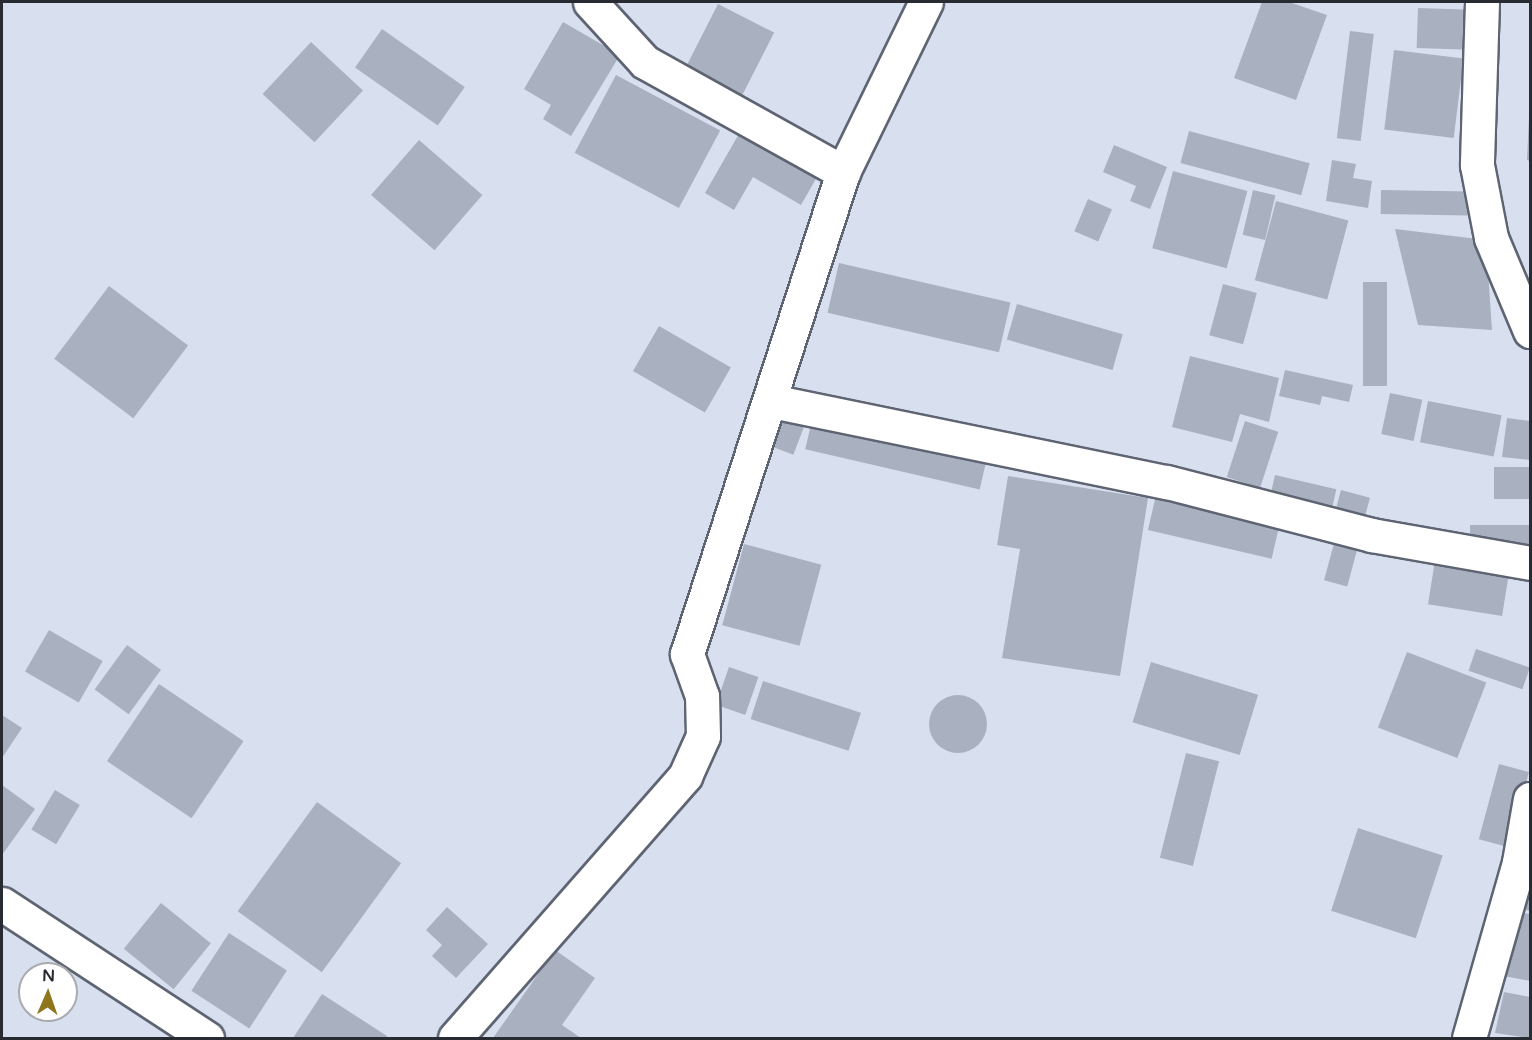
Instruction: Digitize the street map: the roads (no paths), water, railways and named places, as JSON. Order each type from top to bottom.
[{"type":"street","points":[[590,2],[645,62],[843,172]]},
{"type":"street","points":[[455,1038],[685,776],[703,736],[702,696],[687,654],[771,401],[843,172],[926,2]]},
{"type":"street","points":[[1482,2],[1477,165],[1491,238],[1530,331]]},
{"type":"street","points":[[771,401],[1167,482],[1372,535],[1530,563]]},
{"type":"street","points":[[1469,1038],[1519,862],[1530,799]]},
{"type":"street","points":[[2,904],[207,1038]]}]
